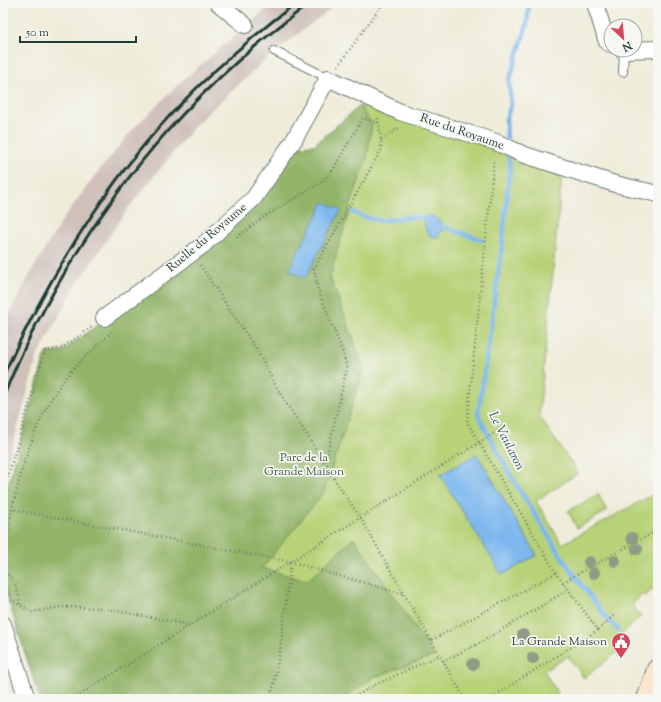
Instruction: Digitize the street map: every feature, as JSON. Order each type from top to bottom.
[{"type":"main road","points":[[648,699],[658,670]]},
{"type":"street","points":[[218,3],[246,25]]},
{"type":"street","points":[[595,3],[603,29]]},
{"type":"street","points":[[643,49],[658,49]]},
{"type":"street","name":"Rue du Royaume","points":[[328,78],[400,112],[496,142],[522,154],[600,179],[658,194]]},
{"type":"street","name":"Ruelle du Royaume","points":[[110,323],[203,245],[254,198],[294,140],[328,78]]},
{"type":"street","points":[[3,624],[27,699]]},
{"type":"lane","name":"Rue du Royaume","points":[[274,51],[328,78]]},
{"type":"lane","points":[[621,58],[623,72]]},
{"type":"path","points":[[328,78],[383,3]]},
{"type":"path","points":[[3,18],[7,20]]},
{"type":"path","points":[[327,468],[326,452],[347,367],[342,350],[317,286],[314,269],[381,150],[382,140],[378,123],[381,103]]},
{"type":"path","points":[[235,238],[265,216],[322,182],[332,171],[363,118],[378,123]]},
{"type":"path","points":[[382,140],[399,128]]},
{"type":"path","points":[[496,142],[467,422],[556,573],[598,630]]},
{"type":"path","points":[[193,269],[205,260]]},
{"type":"path","points":[[199,264],[257,350],[279,392],[361,519],[465,699]]},
{"type":"path","points":[[3,491],[44,351],[61,348],[110,323]]},
{"type":"path","points":[[3,557],[11,509],[43,414],[72,371],[110,323]]},
{"type":"path","points":[[43,699],[64,696],[73,699],[361,519],[496,432]]},
{"type":"path","points":[[11,509],[291,562],[404,595]]},
{"type":"path","points":[[563,582],[658,530]]},
{"type":"path","points":[[269,699],[273,688],[280,650],[291,562]]},
{"type":"path","points":[[3,568],[16,585],[20,604]]},
{"type":"path","points":[[432,640],[556,573]]},
{"type":"path","points":[[443,661],[476,645],[568,590]]},
{"type":"path","points":[[3,601],[12,600],[32,612],[61,607],[101,608],[190,625]]},
{"type":"path","points":[[489,699],[598,630],[614,615]]},
{"type":"path","points":[[351,699],[373,686],[440,655]]},
{"type":"shaded area","points":[[274,3],[338,3],[271,55],[197,123],[129,207],[73,290],[38,355],[3,479],[3,326],[34,267],[63,219],[97,173],[135,127],[186,77]]},
{"type":"green space","name":"Parc de la Grande Maison","points":[[360,106],[381,108],[514,154],[520,164],[562,176],[539,416],[578,473],[536,501],[562,544],[658,492],[658,588],[656,586],[645,596],[643,594],[632,605],[641,616],[618,638],[625,646],[584,678],[568,656],[544,671],[561,699],[42,699],[39,697],[3,583],[3,503],[46,353],[61,352],[225,232],[298,146],[314,145]]},
{"type":"green space","points":[[360,106],[372,125],[367,157],[351,204],[330,277],[364,368],[324,492],[262,568],[307,581],[354,538],[434,656],[374,677],[342,699],[42,699],[39,697],[3,583],[3,503],[46,353],[61,352],[225,232],[298,146],[314,145]]},
{"type":"green space","points":[[598,494],[607,511],[577,528],[568,511]]},
{"type":"water","points":[[324,202],[341,210],[305,278],[289,270]]},
{"type":"water","points":[[430,215],[440,221],[443,228],[438,237],[430,236],[425,228],[425,217]]},
{"type":"water","points":[[477,454],[537,555],[502,575],[440,475]]},
{"type":"waterway","name":"Le Vaularon","points":[[507,139],[506,119],[511,105],[509,81],[527,25],[529,3]]},
{"type":"waterway","name":"Le Vaularon","points":[[509,158],[510,167],[502,247],[478,415],[512,478],[565,562],[604,615],[618,630]]},
{"type":"waterway","points":[[353,212],[378,220],[420,217],[430,221]]},
{"type":"waterway","points":[[438,225],[482,240]]},
{"type":"railway","points":[[3,376],[38,305],[58,270],[78,236],[124,170],[175,110],[218,67],[296,3]]},
{"type":"railway","points":[[3,398],[37,323],[58,285],[80,248],[129,178],[155,145],[212,85],[260,42],[310,3]]},
{"type":"place","name":"La Grande Maison","points":[[621,659]]}]
